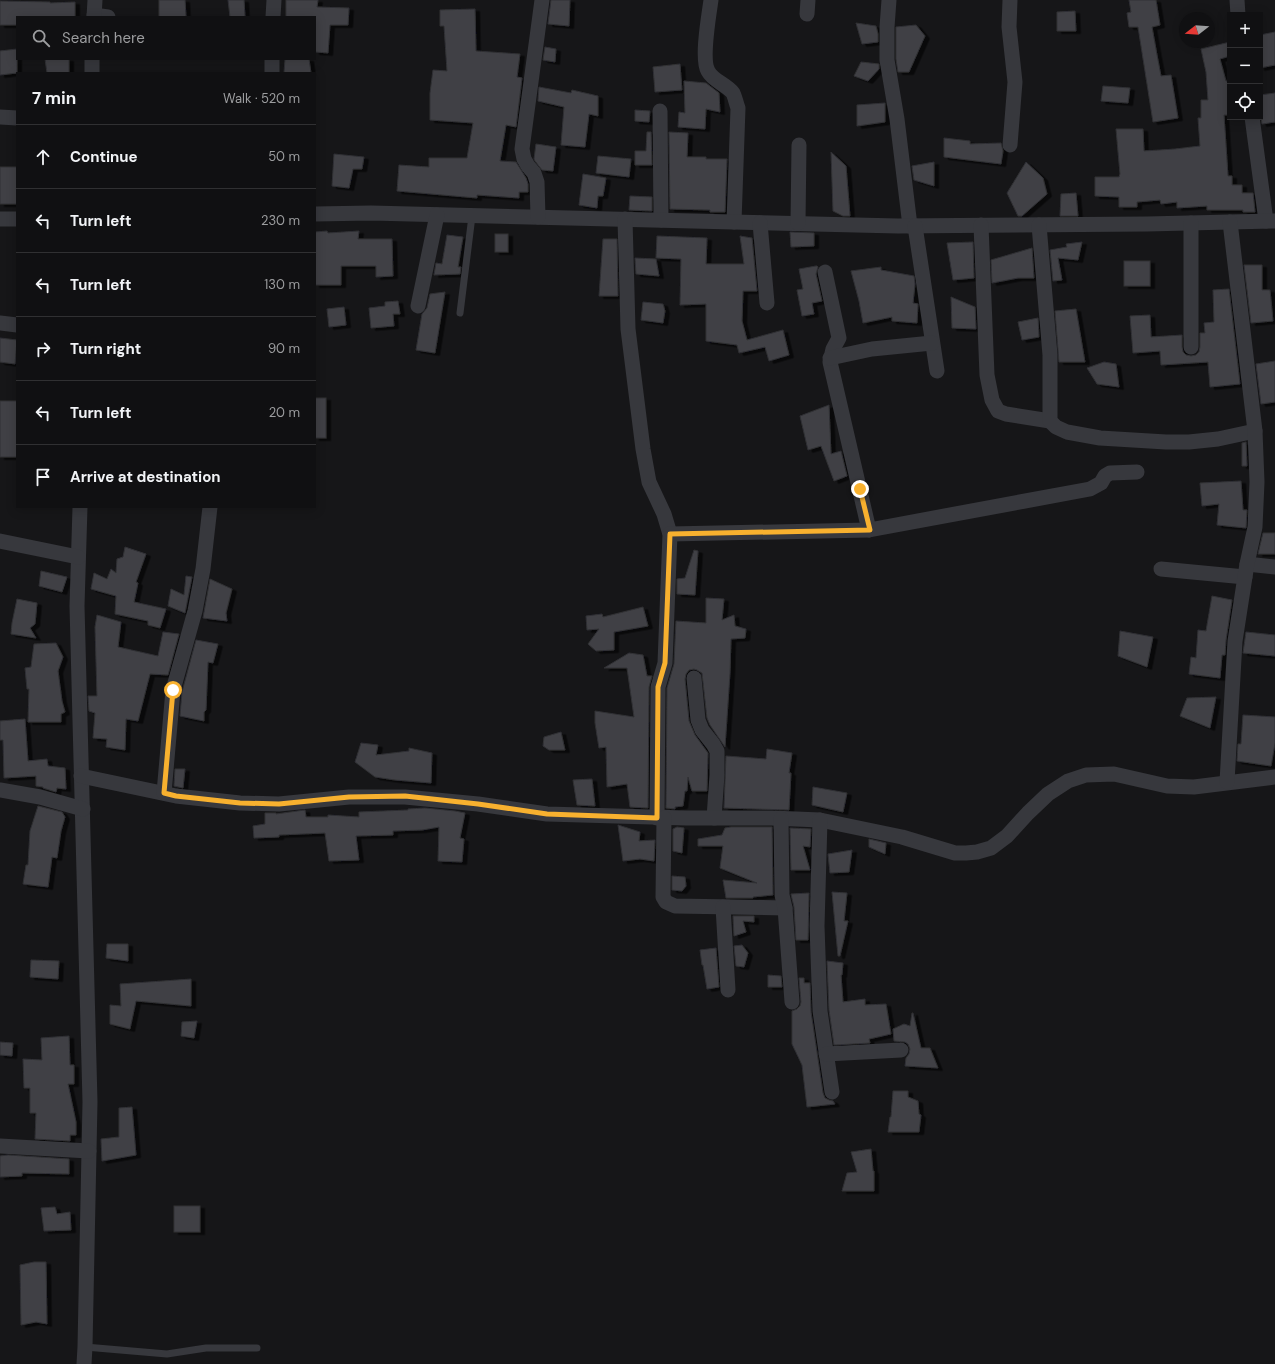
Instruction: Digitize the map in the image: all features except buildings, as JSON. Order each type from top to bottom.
[{"type":"street","points":[[95,0],[99,16]]},
{"type":"street","points":[[273,16],[274,0]]},
{"type":"street","points":[[538,217],[537,182],[534,173],[524,159],[522,149],[542,0]]},
{"type":"street","points":[[711,0],[705,58],[707,70],[714,79],[734,94],[738,108],[734,222]]},
{"type":"street","points":[[889,0],[887,60],[912,226],[926,294],[937,371]]},
{"type":"street","points":[[1010,0],[1009,27],[1015,82],[1010,146]]},
{"type":"street","points":[[1237,0],[1238,12]]},
{"type":"street","points":[[92,60],[92,72]]},
{"type":"street","points":[[272,60],[272,72]]},
{"type":"street","points":[[660,111],[661,220]]},
{"type":"street","points":[[0,117],[16,118]]},
{"type":"street","points":[[316,214],[371,213],[912,226],[1270,221],[1253,120]]},
{"type":"street","points":[[798,224],[799,145]]},
{"type":"street","points":[[418,306],[437,215]]},
{"type":"street","points":[[0,219],[16,219]]},
{"type":"street","points":[[625,219],[628,329],[643,448],[649,482],[664,514],[670,534],[665,663],[658,687],[663,897],[666,902],[675,906],[785,908]]},
{"type":"street","points":[[1228,782],[1235,641],[1246,570],[1255,527],[1257,482],[1255,431],[1230,222]]},
{"type":"street","points":[[760,223],[768,303]]},
{"type":"street","points":[[1191,223],[1191,347]]},
{"type":"street","points":[[981,225],[987,375],[992,400],[998,410],[1006,414],[1050,421],[1056,427],[1067,432],[1093,436],[1166,442],[1189,442],[1255,431]]},
{"type":"street","points":[[1039,225],[1050,355],[1050,421]]},
{"type":"street","points":[[825,272],[839,338],[830,358],[870,530]]},
{"type":"street","points":[[0,323],[16,325]]},
{"type":"street","points":[[830,358],[872,349],[932,342]]},
{"type":"street","points":[[670,534],[870,530],[1090,489],[1101,483],[1105,476],[1110,473],[1138,472]]},
{"type":"street","points":[[80,508],[77,606],[90,1102],[84,1364]]},
{"type":"street","points":[[164,793],[173,690],[195,611],[203,569],[210,508]]},
{"type":"street","points":[[0,541],[78,557]]},
{"type":"street","points":[[1161,569],[1246,570],[1275,567]]},
{"type":"street","points":[[694,678],[698,720],[702,730],[714,744],[717,751],[714,818]]},
{"type":"street","points":[[82,776],[176,796],[240,803],[279,804],[349,797],[405,796],[478,804],[547,814],[661,818],[820,820],[902,838],[956,853],[977,852],[992,848],[1007,836],[1048,794],[1068,781],[1086,775],[1114,774],[1168,786],[1194,787],[1275,777]]},
{"type":"street","points":[[0,790],[40,797],[83,809]]},
{"type":"street","points":[[781,819],[782,895],[785,908],[792,1002]]},
{"type":"street","points":[[820,820],[818,934],[820,1011],[832,1092]]},
{"type":"street","points":[[723,907],[728,990]]},
{"type":"street","points":[[826,1054],[901,1050]]},
{"type":"street","points":[[0,1146],[89,1151]]},
{"type":"lane","points":[[460,313],[472,216]]},
{"type":"lane","points":[[85,1347],[167,1354],[206,1348],[257,1348]]},
{"type":"route","points":[[173,690],[164,793],[176,796],[240,803],[279,804],[349,797],[405,796],[508,808],[532,813],[657,818],[658,687],[665,663],[670,534],[870,530],[860,489]]}]
